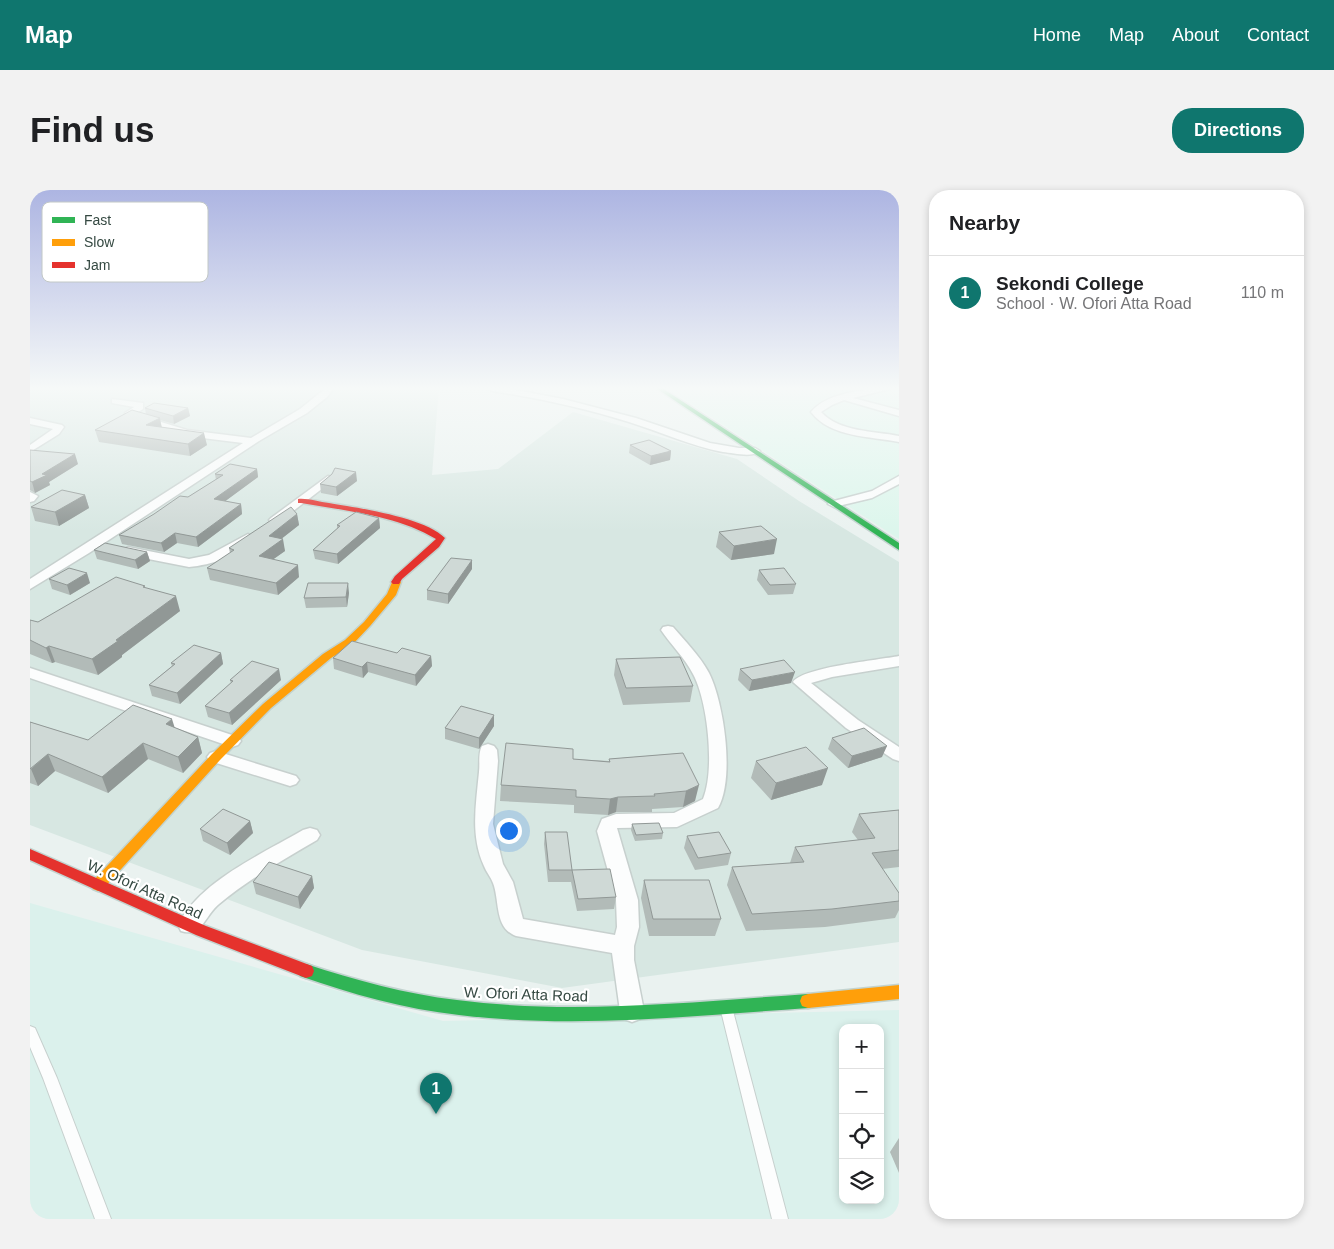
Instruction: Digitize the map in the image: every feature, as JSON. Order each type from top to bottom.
[{"type":"main road","points":[[732,436],[899,547]]},
{"type":"main road","points":[[98,885],[216,757],[268,706],[319,662],[349,642],[382,608],[391,595],[398,578],[436,545],[441,538],[434,532],[398,522],[335,506],[301,501]]},
{"type":"main road","name":"W. Ofori Atta Road","points":[[30,854],[241,948],[326,977],[398,997],[445,1006],[508,1012],[632,1011],[860,997],[899,992]]},
{"type":"street","points":[[30,449],[50,436]]},
{"type":"street","points":[[222,436],[252,440]]},
{"type":"street","points":[[30,585],[96,545],[259,436]]},
{"type":"street","points":[[681,436],[721,449],[755,451]]},
{"type":"street","points":[[882,436],[899,439]]},
{"type":"street","points":[[96,545],[189,563],[216,558],[301,501],[328,479]]},
{"type":"street","points":[[834,504],[876,494],[889,488],[899,479]]},
{"type":"street","points":[[30,495],[32,496],[30,499]]},
{"type":"street","points":[[632,1011],[623,960],[623,946],[628,927],[627,900],[607,832],[609,824],[616,820],[677,820],[711,803],[717,786],[715,720],[709,691],[700,672],[668,630]]},
{"type":"street","points":[[899,661],[819,675],[804,679],[801,682],[852,724],[899,755]]},
{"type":"street","points":[[30,672],[232,741]]},
{"type":"street","points":[[488,750],[489,761],[483,824],[494,865],[503,882],[510,918],[516,927],[623,946]]},
{"type":"street","points":[[216,757],[290,780]]},
{"type":"street","points":[[189,925],[209,900],[243,875],[310,835]]},
{"type":"lane","points":[[725,1006],[780,1219]]},
{"type":"lane","points":[[30,1032],[46,1066],[87,1181],[103,1219]]},
{"type":"shaded area","points":[[30,436],[435,436],[432,475],[498,469],[541,436],[657,436],[737,459],[799,501],[899,562],[899,942],[562,988],[362,950],[30,825]]},
{"type":"shaded area","points":[[740,436],[899,436],[899,539]]},
{"type":"shaded area","points":[[30,903],[443,1021],[899,1010],[899,1219],[30,1219]]},
{"type":"building","points":[[135,436],[200,436],[188,444]]},
{"type":"building","points":[[649,440],[671,451],[651,456],[630,445]]},
{"type":"building","points":[[30,450],[75,454],[42,474],[47,475],[32,482],[30,481]]},
{"type":"building","points":[[230,464],[257,469],[214,499],[241,504],[196,537],[175,533],[161,543],[119,535],[180,496],[188,497],[223,475],[215,474]]},
{"type":"building","points":[[335,468],[356,472],[336,487],[320,484],[332,474]]},
{"type":"building","points":[[62,490],[85,495],[55,512],[31,507]]},
{"type":"building","points":[[291,507],[297,514],[269,536],[283,539],[259,556],[298,565],[276,583],[207,568],[234,550],[229,548]]},
{"type":"building","points":[[356,512],[379,518],[337,554],[313,550],[340,526],[337,525]]},
{"type":"building","points":[[761,526],[777,539],[734,546],[719,532]]},
{"type":"building","points":[[105,543],[147,552],[135,560],[94,550]]},
{"type":"building","points":[[451,558],[472,560],[448,594],[427,590]]},
{"type":"building","points":[[69,568],[87,573],[67,585],[49,579]]},
{"type":"building","points":[[784,568],[796,584],[770,585],[759,570]]},
{"type":"building","points":[[116,577],[176,596],[92,659],[49,646],[46,648],[30,640],[30,620],[38,622]]},
{"type":"building","points":[[308,583],[348,583],[346,597],[304,598]]},
{"type":"building","points":[[352,641],[397,653],[402,648],[431,656],[415,675],[367,662],[362,667],[333,658]]},
{"type":"building","points":[[194,645],[221,653],[177,693],[149,685],[175,664],[171,663]]},
{"type":"building","points":[[680,657],[693,686],[626,688],[616,659]]},
{"type":"building","points":[[784,660],[795,672],[752,680],[740,669]]},
{"type":"building","points":[[252,661],[279,669],[229,713],[205,706],[233,681],[230,680]]},
{"type":"building","points":[[133,705],[172,719],[166,724],[198,737],[178,757],[143,743],[102,777],[48,754],[30,769],[30,722],[88,740]]},
{"type":"building","points":[[461,706],[494,715],[479,738],[445,728]]},
{"type":"building","points":[[864,728],[887,746],[852,756],[832,738]]},
{"type":"building","points":[[506,743],[573,749],[573,759],[610,762],[609,759],[683,753],[699,785],[686,791],[654,794],[655,796],[610,799],[576,797],[576,790],[501,785]]},
{"type":"building","points":[[806,747],[828,768],[776,783],[756,761]]},
{"type":"building","points":[[223,809],[250,821],[227,843],[200,829]]},
{"type":"building","points":[[899,810],[899,850],[872,853],[899,893],[899,901],[832,909],[752,914],[732,867],[804,862],[795,847],[875,838],[859,814]]},
{"type":"building","points":[[659,823],[663,833],[636,835],[632,824]]},
{"type":"building","points":[[545,832],[567,832],[572,870],[549,870]]},
{"type":"building","points":[[719,832],[731,853],[698,858],[687,836]]},
{"type":"building","points":[[269,862],[312,876],[298,897],[253,882]]},
{"type":"building","points":[[610,869],[616,897],[578,899],[572,870]]},
{"type":"building","points":[[644,880],[709,880],[721,919],[653,919]]},
{"type":"traffic: fast","points":[[731,436],[899,547]]},
{"type":"traffic: fast","points":[[306,971],[370,990],[413,1000],[457,1008],[520,1013],[644,1012],[808,1001]]},
{"type":"traffic: slow","points":[[98,885],[216,757],[267,706],[327,656],[349,642],[367,624],[391,595],[396,582]]},
{"type":"traffic: slow","points":[[808,1001],[899,992]]},
{"type":"traffic: jam","points":[[301,501],[394,519],[412,524],[441,538],[436,545],[398,578],[396,582]]},
{"type":"traffic: jam","points":[[30,854],[201,931],[306,971]]},
{"type":"place","name":"Sekondi College","points":[[436,1114]]}]
